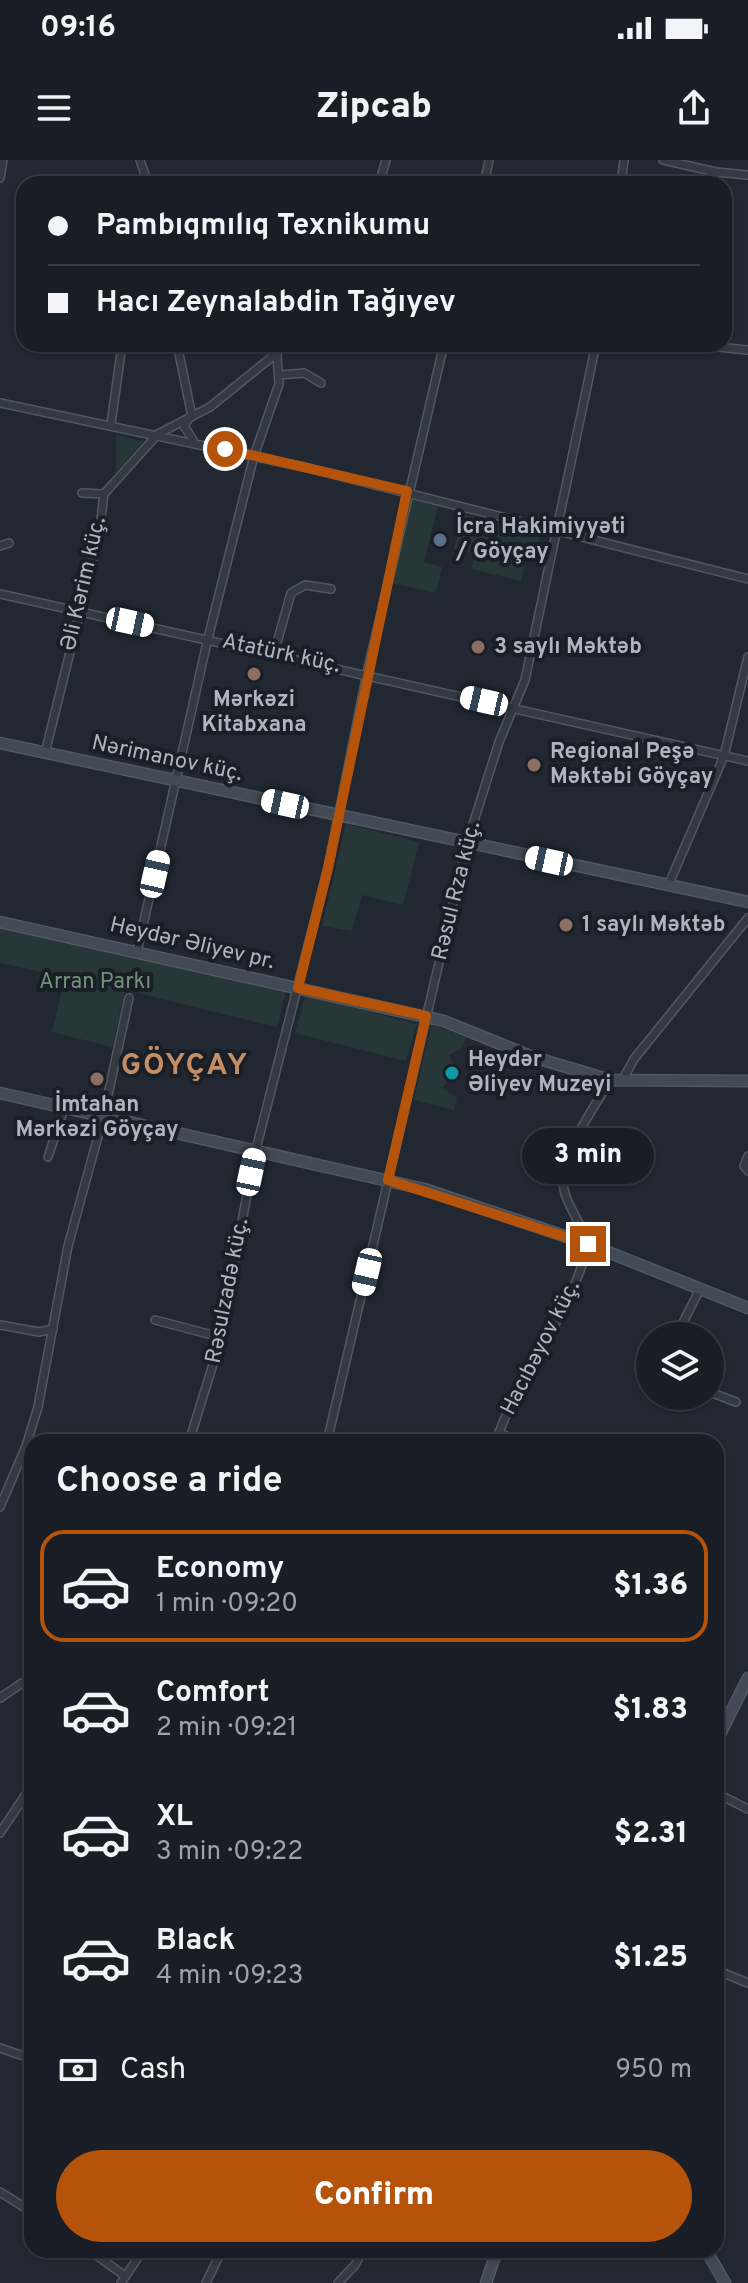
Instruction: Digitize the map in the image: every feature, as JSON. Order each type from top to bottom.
[{"type":"street","points":[[0,178],[3,160]]},
{"type":"street","points":[[663,160],[703,170],[748,175]]},
{"type":"street","points":[[111,424],[121,352]]},
{"type":"street","points":[[179,352],[191,417],[184,426],[195,442]]},
{"type":"street","points":[[158,434],[191,417],[281,352]]},
{"type":"street","name":"Rəsulzadə küç.","points":[[191,1434],[220,1337],[255,1153],[339,815],[407,491],[442,352]]},
{"type":"street","name":"Rəsul Rza küç.","points":[[329,1434],[467,843],[499,742],[525,680],[594,352]]},
{"type":"street","points":[[137,952],[208,638],[254,456],[280,375],[277,356]]},
{"type":"street","points":[[280,375],[304,373],[321,383]]},
{"type":"street","points":[[0,403],[195,442],[407,491],[748,579]]},
{"type":"street","name":"Əli Kərim küç.","points":[[45,753],[99,535],[104,494],[158,434]]},
{"type":"street","points":[[82,493],[104,494]]},
{"type":"street","points":[[0,546],[9,543]]},
{"type":"street","points":[[274,653],[291,593],[305,585],[331,589]]},
{"type":"street","name":"Atatürk küç.","points":[[0,594],[367,673],[748,761]]},
{"type":"street","points":[[668,886],[724,756],[748,657]]},
{"type":"street","name":"Nərimanov küç.","points":[[0,743],[748,902]]},
{"type":"street","points":[[588,1244],[565,1193],[563,1175],[580,1133],[616,1080],[748,918]]},
{"type":"street","name":"Heydər Əliyev pr.","points":[[0,922],[426,1016],[460,1026],[533,1057],[616,1080],[748,1081]]},
{"type":"street","points":[[30,1434],[68,1246],[103,1118],[129,998]]},
{"type":"street","points":[[0,1093],[255,1153],[388,1180],[588,1244],[748,1308]]},
{"type":"street","points":[[48,1157],[64,1109]]},
{"type":"street","points":[[748,1156],[744,1166],[748,1171]]},
{"type":"street","name":"Hacıbəyov küç.","points":[[499,1432],[570,1297],[588,1244]]},
{"type":"street","points":[[683,1322],[700,1289]]},
{"type":"street","points":[[155,1320],[220,1337]]},
{"type":"street","points":[[0,1325],[39,1332],[53,1329]]},
{"type":"street","points":[[724,1397],[736,1402]]},
{"type":"street","points":[[499,1432],[503,1434]]},
{"type":"street","points":[[0,1507],[24,1448]]},
{"type":"street","points":[[724,1718],[748,1678]]},
{"type":"street","points":[[0,1698],[24,1683]]},
{"type":"street","points":[[0,1833],[24,1797]]},
{"type":"street","points":[[724,1797],[748,1809]]},
{"type":"street","points":[[724,1973],[748,1983]]},
{"type":"street","points":[[0,2048],[24,2056]]},
{"type":"street","points":[[0,2192],[24,2207]]},
{"type":"street","points":[[98,2258],[123,2280],[138,2258]]},
{"type":"street","points":[[206,2283],[218,2258]]},
{"type":"street","points":[[338,2283],[359,2258]]},
{"type":"street","points":[[486,2283],[494,2258]]},
{"type":"street","points":[[711,2258],[725,2283]]},
{"type":"green space","points":[[116,435],[144,441],[116,472]]},
{"type":"green space","points":[[410,499],[438,506],[424,562],[442,567],[436,593],[391,583]]},
{"type":"green space","points":[[463,514],[541,532],[536,555],[527,554],[521,581],[471,569],[475,554],[454,549]]},
{"type":"green space","points":[[346,824],[419,842],[403,905],[362,895],[352,931],[322,926]]},
{"type":"green space","name":"Arran Parkı","points":[[0,929],[286,992],[277,1027],[125,990],[112,1047],[52,1032],[65,977],[0,963]]},
{"type":"green space","points":[[305,995],[417,1024],[406,1061],[295,1033]]},
{"type":"green space","points":[[431,1025],[466,1036],[463,1047],[449,1055],[456,1067],[446,1070],[450,1079],[442,1088],[457,1098],[454,1110],[414,1100]]},
{"type":"place","name":"İcra Hakimiyyəti / Göyçay","points":[[440,540]]},
{"type":"place","name":"3 saylı Məktəb","points":[[478,647]]},
{"type":"place","name":"Mərkəzi Kitabxana","points":[[254,674]]},
{"type":"place","name":"Regional Peşə Məktəbi Göyçay","points":[[534,765]]},
{"type":"place","name":"1 saylı Məktəb","points":[[566,925]]},
{"type":"place","name":"Heydər Əliyev Muzeyi","points":[[452,1073]]},
{"type":"place","name":"İmtahan Mərkəzi Göyçay","points":[[97,1079]]},
{"type":"district","name":"GÖYÇAY","points":[[185,1066]]},
{"type":"route","points":[[225,449],[407,491],[328,868],[298,988],[426,1016],[388,1180],[424,1189],[588,1244]]}]
